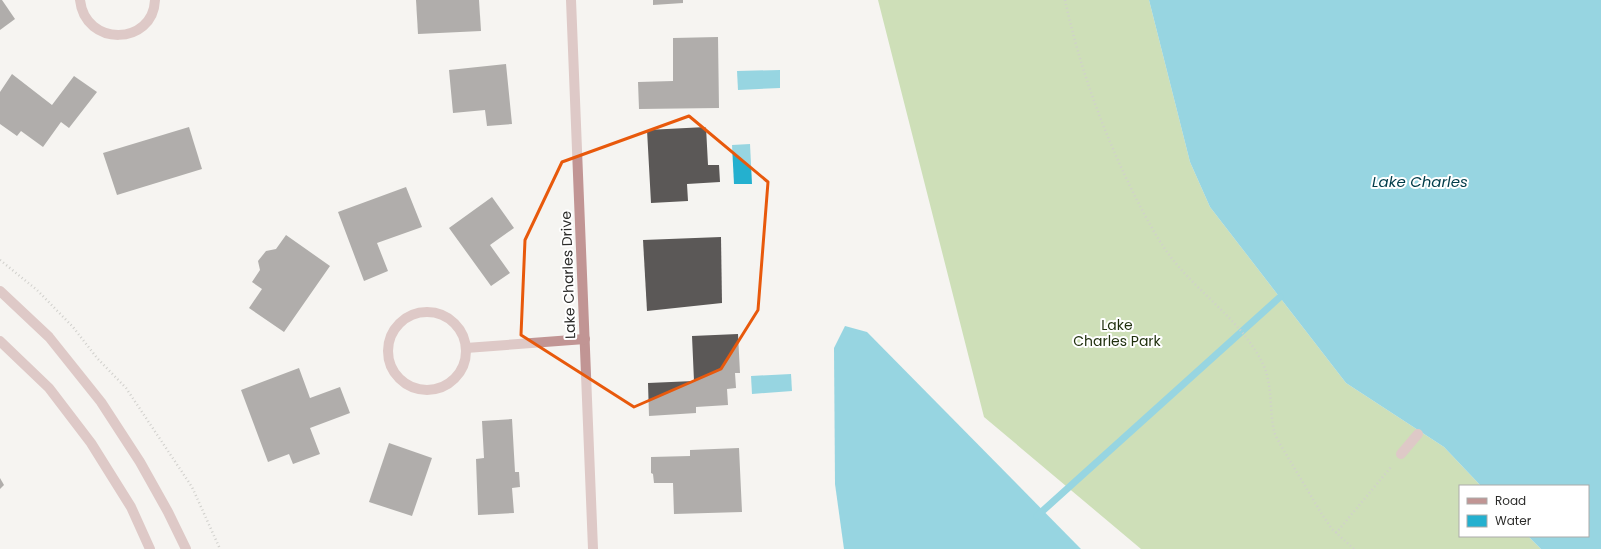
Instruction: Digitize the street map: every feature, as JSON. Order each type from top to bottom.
[{"type":"street","points":[[80,0],[80,8],[86,20],[96,30],[108,35],[121,36],[134,32],[143,25],[151,16],[154,0]]},
{"type":"street","name":"Lake Charles Drive","points":[[571,0],[592,549]]},
{"type":"street","points":[[0,291],[49,338],[101,402],[140,462],[168,512],[186,549]]},
{"type":"street","points":[[434,312],[446,316],[456,324],[463,334],[466,348],[466,359],[461,370],[453,380],[442,387],[429,390],[416,388],[400,379],[394,372],[389,360],[388,347],[392,334],[399,323],[416,313],[434,312]]},
{"type":"street","points":[[466,348],[585,339]]},
{"type":"street","points":[[0,341],[49,388],[91,443],[131,507],[150,549]]},
{"type":"street","points":[[1401,454],[1418,434]]},
{"type":"path","points":[[1065,0],[1082,62],[1126,179],[1147,218],[1173,260],[1230,318],[1256,351],[1267,374],[1272,420],[1277,438],[1286,456],[1323,516],[1336,533],[1354,549]]},
{"type":"path","points":[[0,260],[37,290],[73,327],[97,358],[126,388],[192,487],[220,549]]},
{"type":"path","points":[[1336,533],[1401,454]]},
{"type":"highlighted area","points":[[689,116],[768,182],[758,310],[721,369],[634,407],[521,335],[525,240],[562,162]]},
{"type":"green space","name":"Lake Charles Park","points":[[878,0],[1149,0],[1190,162],[1210,207],[1346,383],[1444,447],[1480,485],[1459,485],[1459,537],[1529,537],[1541,549],[1141,549],[984,417]]},
{"type":"water","name":"Lake Charles","points":[[1149,0],[1601,0],[1601,549],[1541,549],[1529,537],[1589,537],[1589,485],[1480,485],[1444,447],[1346,383],[1210,207],[1190,162]]},
{"type":"water","points":[[780,70],[780,88],[738,90],[737,71]]},
{"type":"water","points":[[750,144],[752,184],[734,184],[732,145]]},
{"type":"water","points":[[845,326],[867,332],[1081,549],[844,549],[835,484],[834,348]]},
{"type":"water","points":[[791,374],[792,391],[752,394],[751,376]]},
{"type":"building","points":[[0,0],[2,0],[15,19],[0,30]]},
{"type":"building","points":[[416,0],[479,0],[481,31],[418,34]]},
{"type":"building","points":[[653,0],[683,0],[683,3],[653,5]]},
{"type":"building","points":[[718,37],[719,108],[639,109],[638,82],[673,81],[673,38]]},
{"type":"building","points":[[506,64],[512,124],[487,126],[485,110],[453,113],[449,70]]},
{"type":"building","points":[[12,74],[52,105],[74,76],[97,92],[69,128],[61,122],[43,147],[21,131],[17,136],[0,124],[0,92]]},
{"type":"building","points":[[189,127],[202,169],[117,195],[103,153]]},
{"type":"building","points":[[706,127],[708,165],[719,165],[720,182],[687,184],[688,201],[651,203],[647,130]]},
{"type":"building","points":[[406,187],[422,227],[377,243],[388,271],[364,281],[338,212]]},
{"type":"building","points":[[492,197],[514,228],[490,245],[510,273],[491,286],[449,228]]},
{"type":"building","points":[[286,235],[330,266],[284,332],[249,308],[262,289],[252,282],[260,270],[258,261],[266,251],[276,249]]},
{"type":"building","points":[[721,237],[722,303],[647,311],[643,240]]},
{"type":"building","points":[[738,334],[740,373],[735,373],[736,388],[727,389],[728,405],[696,407],[696,413],[649,416],[648,383],[694,381],[692,336]]},
{"type":"building","points":[[299,368],[310,398],[340,387],[350,413],[310,428],[320,454],[293,464],[289,454],[268,462],[241,390]]},
{"type":"building","points":[[512,419],[515,472],[519,472],[520,487],[512,488],[514,513],[478,515],[476,459],[484,458],[482,421]]},
{"type":"building","points":[[389,443],[432,458],[412,516],[369,502]]},
{"type":"building","points":[[739,448],[742,512],[674,514],[673,483],[654,483],[653,474],[651,473],[651,457],[690,456],[690,450]]},
{"type":"building","points":[[0,478],[4,485],[0,489]]},
{"type":"waterway","points":[[1037,516],[1280,297]]}]
